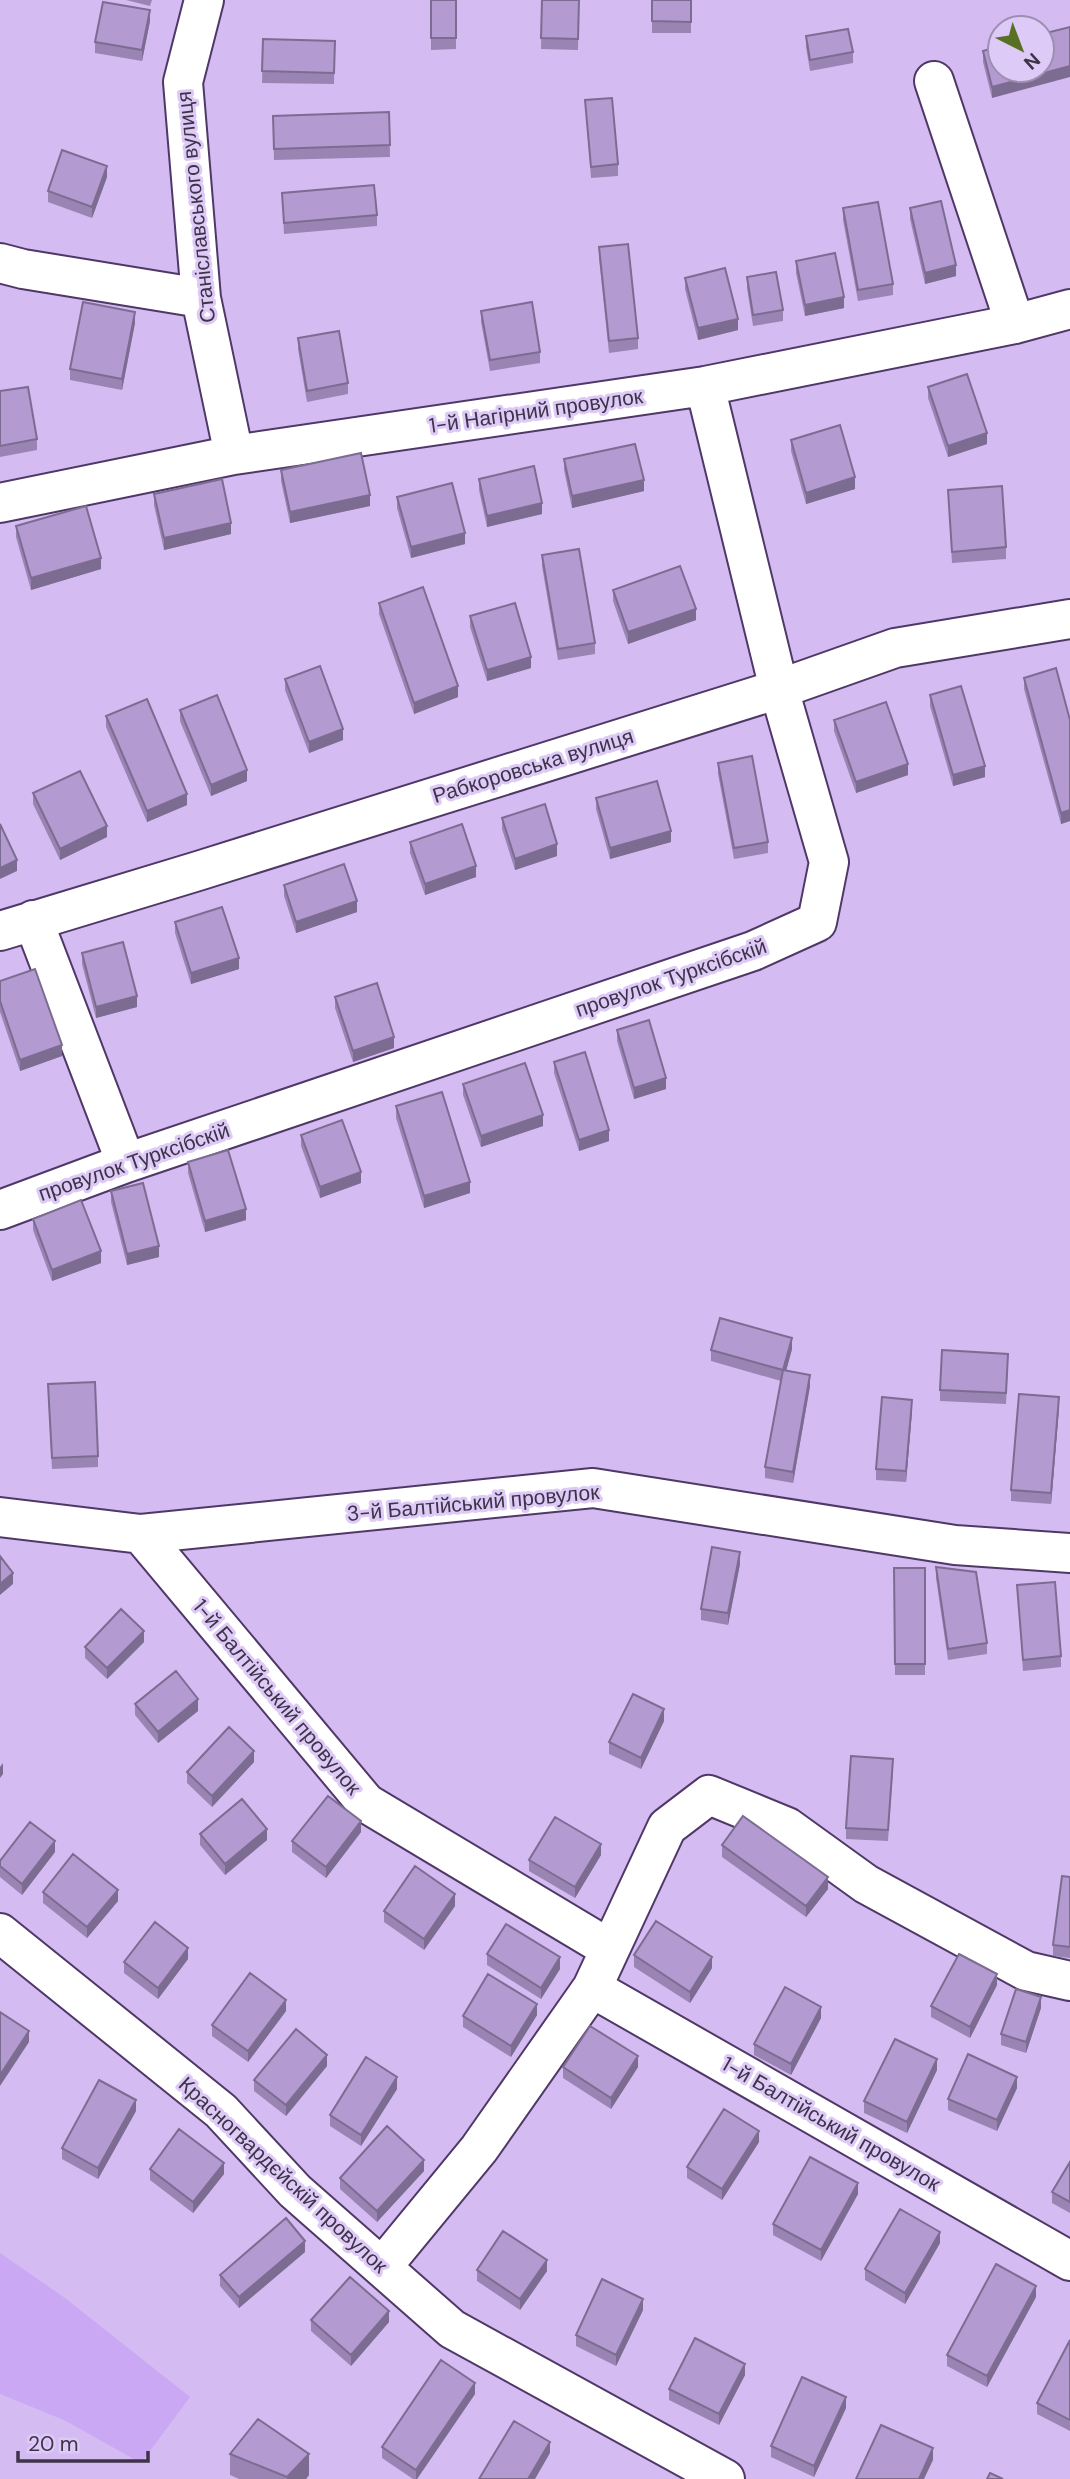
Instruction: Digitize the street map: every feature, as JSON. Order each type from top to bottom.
[{"type":"street","name":"Станіславського вулиця","points":[[204,0],[183,82],[201,298],[234,455]]},
{"type":"street","points":[[934,81],[1015,324]]},
{"type":"street","points":[[0,263],[201,298]]},
{"type":"street","name":"1-й Нагірний провулок","points":[[0,503],[234,455],[705,386],[1015,324],[1070,309]]},
{"type":"street","name":"провулок Турксібскій","points":[[0,1210],[126,1163],[740,956],[817,922],[829,862],[779,689],[705,386]]},
{"type":"street","name":"Рабкоровська вулиця","points":[[17,925],[779,689],[895,648],[1070,619]]},
{"type":"street","points":[[17,925],[126,1163]]},
{"type":"street","name":"3-й Балтійський провулок","points":[[0,1517],[141,1534],[593,1488],[955,1545],[1070,1553]]},
{"type":"street","name":"1-й Балтійський провулок","points":[[141,1534],[366,1803],[610,1949]]},
{"type":"street","points":[[382,2267],[480,2149],[592,1988],[667,1827],[709,1795],[787,1827],[866,1884],[1026,1971],[1070,1982]]},
{"type":"street","name":"Красногвардєйскій провулок","points":[[0,1933],[221,2111],[295,2191],[452,2329],[725,2479]]},
{"type":"street","name":"1-й Балтійський провулок","points":[[592,1988],[1070,2261]]},
{"type":"shaded area","points":[[0,2253],[65,2298],[190,2397],[141,2463],[64,2420],[0,2394]]},
{"type":"building","points":[[431,0],[456,0],[456,38],[431,38]]},
{"type":"building","points":[[542,0],[579,0],[578,39],[541,38]]},
{"type":"building","points":[[652,0],[691,0],[691,22],[652,21]]},
{"type":"building","points":[[103,2],[150,10],[142,50],[95,42]]},
{"type":"building","points":[[1070,27],[1070,66],[1056,70],[1056,30]]},
{"type":"building","points":[[848,29],[853,52],[810,60],[806,36]]},
{"type":"building","points":[[263,39],[335,41],[334,73],[262,71]]},
{"type":"building","points":[[612,98],[618,164],[591,167],[585,100]]},
{"type":"building","points":[[389,112],[390,145],[274,149],[273,116]]},
{"type":"building","points":[[62,150],[107,166],[92,207],[48,191]]},
{"type":"building","points":[[374,185],[377,215],[284,223],[282,193]]},
{"type":"building","points":[[941,201],[956,265],[925,273],[910,208]]},
{"type":"building","points":[[878,202],[893,284],[858,290],[843,208]]},
{"type":"building","points":[[628,244],[638,338],[609,341],[599,247]]},
{"type":"building","points":[[835,253],[844,297],[805,305],[796,261]]},
{"type":"building","points":[[725,268],[738,319],[698,328],[685,278]]},
{"type":"building","points":[[776,272],[783,310],[753,315],[747,277]]},
{"type":"building","points":[[83,302],[135,312],[122,379],[70,369]]},
{"type":"building","points":[[532,302],[540,352],[490,360],[481,311]]},
{"type":"building","points":[[339,331],[348,383],[307,391],[298,338]]},
{"type":"building","points":[[967,374],[987,433],[948,446],[928,387]]},
{"type":"building","points":[[28,387],[37,439],[0,446],[0,391]]},
{"type":"building","points":[[840,425],[855,477],[806,493],[791,440]]},
{"type":"building","points":[[635,444],[644,480],[572,496],[564,459]]},
{"type":"building","points":[[361,453],[370,495],[290,512],[281,470]]},
{"type":"building","points":[[534,466],[542,503],[487,516],[479,479]]},
{"type":"building","points":[[222,479],[231,523],[164,538],[154,494]]},
{"type":"building","points":[[452,483],[465,533],[411,547],[397,497]]},
{"type":"building","points":[[1002,486],[1006,547],[952,552],[948,490]]},
{"type":"building","points":[[86,506],[101,558],[31,578],[16,526]]},
{"type":"building","points":[[579,549],[595,643],[558,649],[542,555]]},
{"type":"building","points":[[680,566],[696,609],[628,632],[613,590]]},
{"type":"building","points":[[423,587],[458,686],[414,703],[379,603]]},
{"type":"building","points":[[515,603],[531,657],[487,670],[470,616]]},
{"type":"building","points":[[320,666],[343,729],[309,742],[285,679]]},
{"type":"building","points":[[1056,668],[1070,720],[1070,810],[1061,813],[1024,678]]},
{"type":"building","points":[[961,686],[985,766],[953,775],[930,695]]},
{"type":"building","points":[[217,695],[247,770],[211,785],[180,710]]},
{"type":"building","points":[[147,699],[187,794],[147,811],[106,716]]},
{"type":"building","points":[[886,702],[908,764],[856,782],[834,720]]},
{"type":"building","points":[[752,756],[768,842],[734,848],[718,763]]},
{"type":"building","points":[[80,771],[107,826],[60,849],[33,793]]},
{"type":"building","points":[[657,781],[671,831],[610,848],[596,798]]},
{"type":"building","points":[[545,804],[557,844],[515,859],[502,818]]},
{"type":"building","points":[[0,824],[17,860],[0,868]]},
{"type":"building","points":[[462,824],[476,866],[425,884],[410,842]]},
{"type":"building","points":[[344,864],[357,901],[296,922],[284,885]]},
{"type":"building","points":[[222,907],[239,958],[191,973],[175,922]]},
{"type":"building","points":[[123,942],[137,996],[96,1007],[82,953]]},
{"type":"building","points":[[35,969],[62,1045],[20,1060],[0,1001],[0,981]]},
{"type":"building","points":[[377,983],[394,1037],[353,1051],[335,997]]},
{"type":"building","points":[[649,1020],[666,1078],[634,1088],[617,1030]]},
{"type":"building","points":[[585,1052],[609,1130],[579,1140],[554,1062]]},
{"type":"building","points":[[525,1063],[543,1115],[481,1136],[463,1084]]},
{"type":"building","points":[[442,1092],[470,1182],[424,1196],[396,1106]]},
{"type":"building","points":[[342,1120],[361,1172],[320,1187],[301,1135]]},
{"type":"building","points":[[228,1150],[246,1209],[205,1221],[188,1162]]},
{"type":"building","points":[[143,1183],[159,1246],[127,1254],[111,1191]]},
{"type":"building","points":[[81,1200],[101,1251],[52,1270],[33,1219]]},
{"type":"building","points":[[720,1318],[792,1338],[783,1370],[711,1350]]},
{"type":"building","points":[[942,1350],[1008,1354],[1006,1393],[940,1390]]},
{"type":"building","points":[[783,1370],[810,1375],[793,1472],[765,1467]]},
{"type":"building","points":[[95,1382],[98,1456],[52,1458],[48,1384]]},
{"type":"building","points":[[1019,1394],[1059,1397],[1051,1493],[1011,1490]]},
{"type":"building","points":[[882,1397],[912,1400],[906,1471],[876,1469]]},
{"type":"building","points":[[712,1547],[740,1552],[728,1613],[701,1609]]},
{"type":"building","points":[[0,1556],[13,1573],[0,1584]]},
{"type":"building","points":[[936,1567],[976,1572],[987,1643],[948,1649]]},
{"type":"building","points":[[894,1568],[925,1568],[925,1664],[895,1664]]},
{"type":"building","points":[[1055,1582],[1061,1656],[1023,1660],[1017,1585]]},
{"type":"building","points":[[121,1609],[144,1631],[107,1668],[85,1647]]},
{"type":"building","points":[[176,1671],[198,1699],[158,1732],[135,1704]]},
{"type":"building","points":[[633,1694],[664,1709],[641,1758],[609,1742]]},
{"type":"building","points":[[229,1727],[254,1751],[212,1796],[187,1772]]},
{"type":"building","points":[[851,1756],[893,1759],[888,1830],[846,1828]]},
{"type":"building","points":[[328,1796],[361,1821],[326,1867],[292,1841]]},
{"type":"building","points":[[242,1799],[267,1829],[225,1864],[200,1834]]},
{"type":"building","points":[[743,1816],[828,1877],[806,1906],[722,1845]]},
{"type":"building","points":[[555,1817],[601,1844],[575,1887],[529,1860]]},
{"type":"building","points":[[30,1822],[55,1841],[22,1884],[0,1866],[0,1861]]},
{"type":"building","points":[[73,1854],[118,1890],[87,1927],[43,1892]]},
{"type":"building","points":[[415,1866],[455,1894],[424,1939],[384,1911]]},
{"type":"building","points":[[1062,1876],[1070,1877],[1070,1947],[1053,1945]]},
{"type":"building","points":[[656,1921],[712,1957],[690,1992],[634,1955]]},
{"type":"building","points":[[155,1922],[188,1948],[158,1988],[124,1962]]},
{"type":"building","points":[[506,1924],[560,1957],[541,1988],[487,1954]]},
{"type":"building","points":[[959,1954],[997,1974],[970,2027],[931,2006]]},
{"type":"building","points":[[250,1973],[286,2000],[248,2051],[212,2025]]},
{"type":"building","points":[[488,1974],[537,2004],[511,2046],[463,2016]]},
{"type":"building","points":[[785,1987],[821,2007],[791,2064],[754,2044]]},
{"type":"building","points":[[1016,1989],[1041,1997],[1026,2042],[1001,2034]]},
{"type":"building","points":[[0,2012],[29,2031],[0,2075]]},
{"type":"building","points":[[590,2026],[638,2056],[611,2098],[563,2067]]},
{"type":"building","points":[[296,2029],[327,2055],[286,2105],[254,2080]]},
{"type":"building","points":[[895,2039],[937,2059],[907,2122],[864,2101]]},
{"type":"building","points":[[968,2054],[1017,2077],[997,2120],[948,2099]]},
{"type":"building","points":[[366,2057],[397,2077],[361,2135],[330,2115]]},
{"type":"building","points":[[99,2080],[136,2100],[98,2168],[62,2148]]},
{"type":"building","points":[[724,2109],[759,2131],[722,2189],[687,2167]]},
{"type":"building","points":[[387,2126],[424,2160],[377,2211],[340,2178]]},
{"type":"building","points":[[179,2129],[224,2163],[193,2202],[150,2169]]},
{"type":"building","points":[[810,2157],[858,2183],[821,2250],[773,2224]]},
{"type":"building","points":[[1070,2162],[1070,2202],[1052,2192]]},
{"type":"building","points":[[900,2209],[940,2232],[905,2293],[865,2269]]},
{"type":"building","points":[[286,2218],[305,2241],[239,2297],[220,2275]]},
{"type":"building","points":[[503,2231],[547,2260],[520,2299],[477,2270]]},
{"type":"building","points":[[996,2264],[1036,2286],[987,2376],[947,2355]]},
{"type":"building","points":[[350,2277],[389,2311],[351,2355],[311,2320]]},
{"type":"building","points":[[602,2279],[643,2299],[616,2355],[576,2335]]},
{"type":"building","points":[[695,2338],[745,2364],[719,2414],[669,2389]]},
{"type":"building","points":[[1070,2340],[1070,2420],[1037,2403]]},
{"type":"building","points":[[441,2360],[475,2383],[416,2470],[382,2447]]},
{"type":"building","points":[[802,2377],[846,2397],[814,2466],[771,2446]]},
{"type":"building","points":[[258,2419],[309,2454],[287,2477],[230,2454]]},
{"type":"building","points":[[514,2421],[550,2442],[528,2479],[479,2479]]},
{"type":"building","points":[[881,2425],[933,2448],[919,2479],[856,2479]]},
{"type":"building","points":[[990,2473],[1003,2479],[987,2479]]}]
